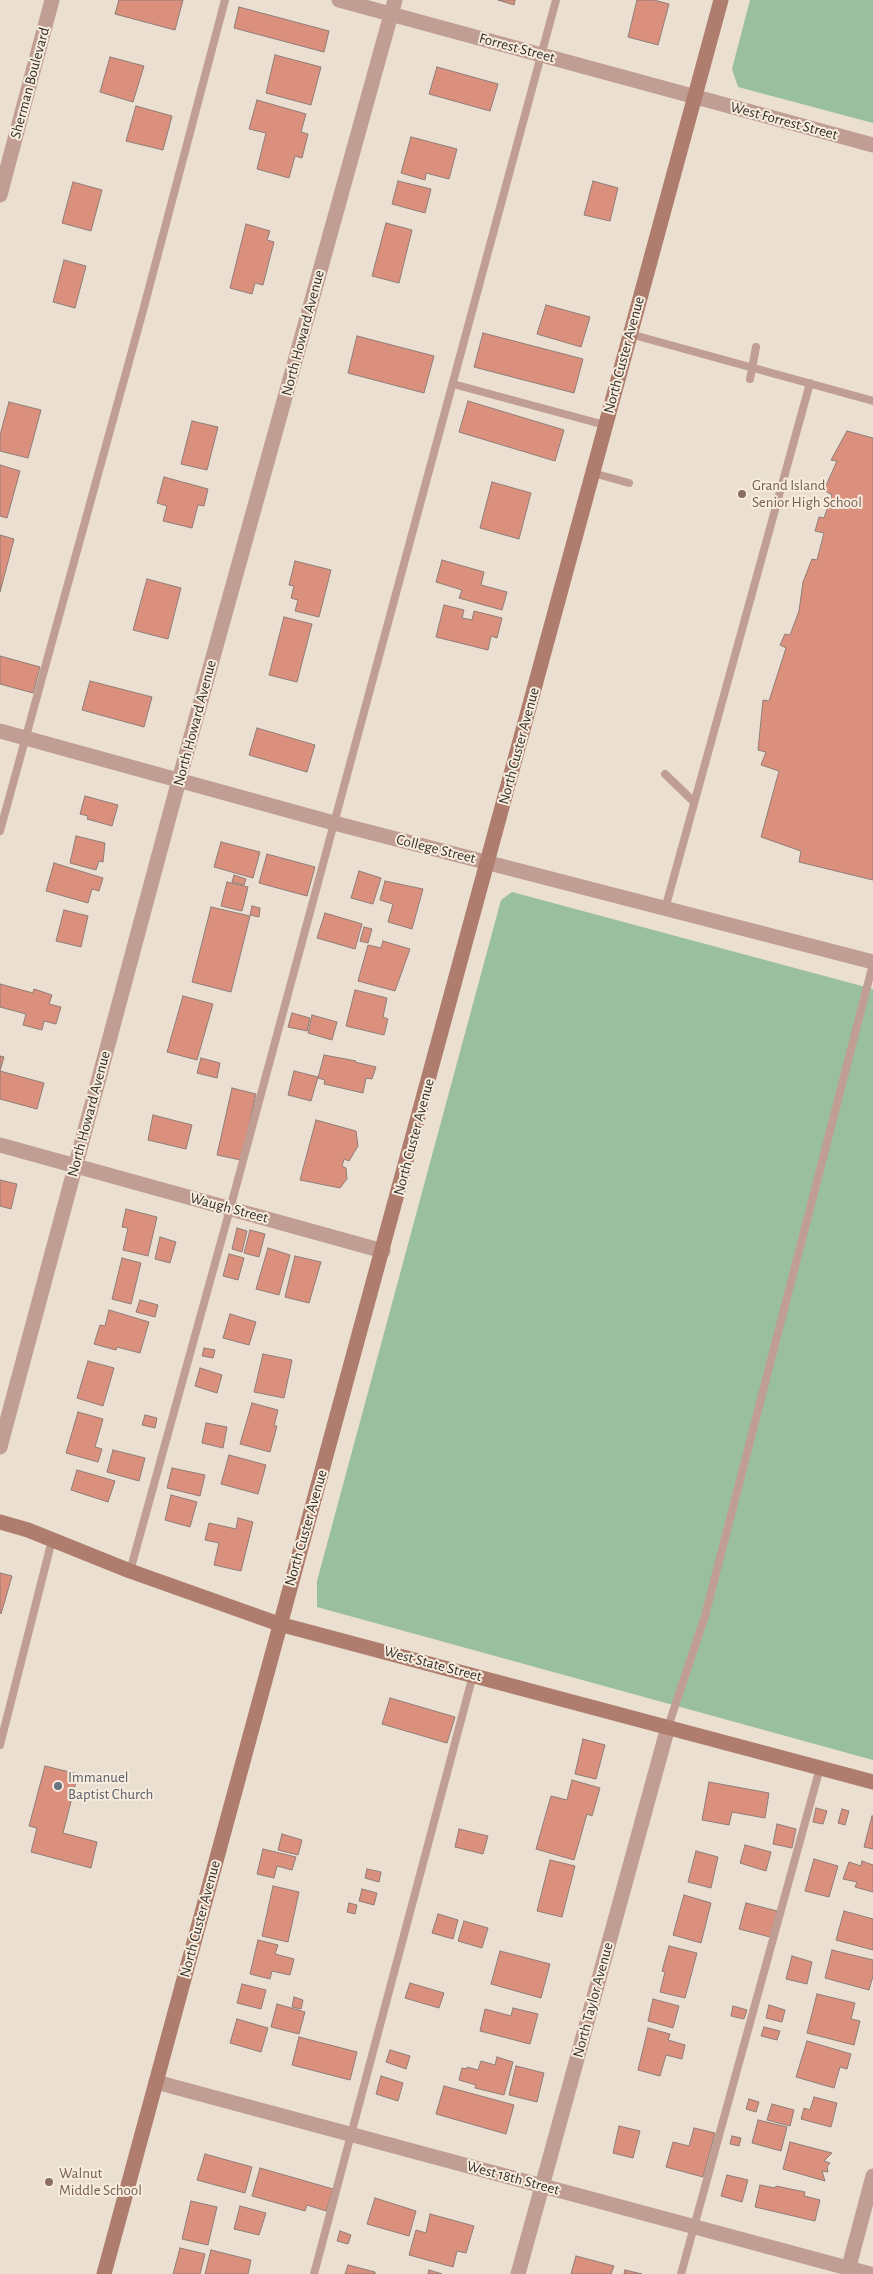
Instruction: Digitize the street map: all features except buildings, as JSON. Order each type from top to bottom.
[{"type":"street","name":"Sherman Boulevard","points":[[0,195],[52,0]]},
{"type":"street","name":"Forrest Street","points":[[339,0],[393,7],[541,55],[694,97]]},
{"type":"street","name":"North Custer Avenue","points":[[104,2274],[721,0]]},
{"type":"street","name":"North Howard Avenue","points":[[0,1447],[179,780],[393,7]]},
{"type":"street","name":"West Forrest Street","points":[[694,97],[873,145]]},
{"type":"street","name":"College Street","points":[[0,730],[334,823],[873,963]]},
{"type":"street","name":"Waugh Street","points":[[0,1145],[383,1251]]},
{"type":"street","name":"West State Street","points":[[0,1522],[279,1624],[873,1782]]},
{"type":"street","name":"North Taylor Avenue","points":[[518,2274],[668,1727]]},
{"type":"street","name":"West 18th Street","points":[[156,2082],[694,2226],[848,2271],[870,2274]]},
{"type":"street","points":[[848,2271],[873,2176]]},
{"type":"lane","points":[[0,831],[144,307],[225,0]]},
{"type":"lane","points":[[130,1571],[230,1209],[556,0]]},
{"type":"lane","points":[[630,334],[873,401]]},
{"type":"lane","points":[[750,379],[756,347]]},
{"type":"lane","points":[[665,910],[810,383]]},
{"type":"lane","points":[[453,384],[605,425]]},
{"type":"lane","points":[[593,473],[629,483]]},
{"type":"lane","points":[[665,774],[694,802]]},
{"type":"lane","points":[[668,1727],[705,1616],[873,963]]},
{"type":"lane","points":[[0,1745],[52,1540]]},
{"type":"lane","points":[[314,2274],[474,1675]]},
{"type":"lane","points":[[681,2274],[820,1768]]},
{"type":"green space","points":[[750,0],[873,0],[873,123],[738,87],[732,69]]},
{"type":"green space","points":[[512,892],[873,989],[873,1760],[317,1607],[317,1581],[501,900]]},
{"type":"place","name":"Grand Island Senior High School","points":[[742,494]]},
{"type":"place","name":"Immanuel Baptist Church","points":[[58,1786]]},
{"type":"place","name":"Walnut Middle School","points":[[49,2182]]}]
